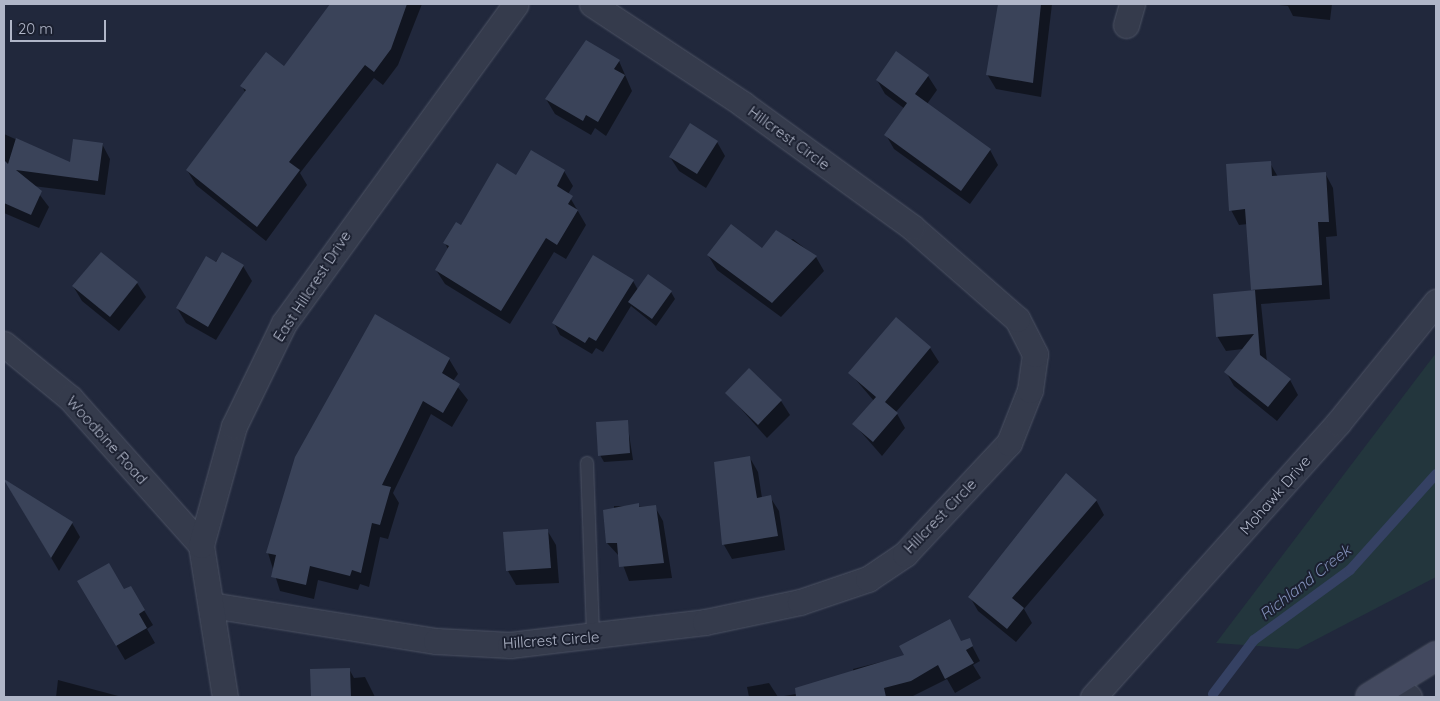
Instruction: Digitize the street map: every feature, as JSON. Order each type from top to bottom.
[{"type":"street","name":"East Hillcrest Drive","points":[[225,697],[201,545],[234,426],[284,323],[516,4]]},
{"type":"street","name":"Hillcrest Circle","points":[[211,605],[436,641],[510,644],[593,638],[705,622],[800,602],[868,579],[905,554],[1009,443],[1030,390],[1034,354],[1017,319],[912,227],[743,104],[592,4]]},
{"type":"street","name":"Mohawk Drive","points":[[1104,693],[1338,423],[1436,302]]},
{"type":"street","name":"Woodbine Road","points":[[4,344],[70,398],[201,545]]},
{"type":"street","points":[[1391,693],[1436,656]]},
{"type":"lane","points":[[587,464],[593,638]]},
{"type":"shaded area","points":[[1436,353],[1436,577],[1298,649],[1216,643]]},
{"type":"building","points":[[330,4],[407,4],[391,49],[374,72],[365,65],[289,162],[300,170],[257,227],[186,170],[246,90],[240,86],[266,52],[284,66]]},
{"type":"building","points":[[998,4],[1041,4],[1033,83],[986,75]]},
{"type":"building","points":[[586,40],[620,60],[614,69],[625,75],[598,122],[586,115],[583,121],[545,99]]},
{"type":"building","points":[[896,51],[929,75],[915,94],[991,149],[961,191],[884,135],[907,103],[876,80]]},
{"type":"building","points":[[690,123],[718,141],[697,174],[669,157]]},
{"type":"building","points":[[16,138],[70,162],[73,139],[103,143],[98,181],[16,170],[42,191],[31,215],[4,203],[4,160],[8,164]]},
{"type":"building","points":[[531,150],[565,170],[557,186],[573,196],[568,204],[578,210],[557,245],[546,238],[501,311],[435,270],[449,246],[443,243],[456,222],[461,225],[497,163],[516,175]]},
{"type":"building","points":[[1271,161],[1272,176],[1326,172],[1329,222],[1318,222],[1322,285],[1251,290],[1245,209],[1229,211],[1226,164]]},
{"type":"building","points":[[731,224],[762,248],[776,230],[817,256],[772,303],[707,255]]},
{"type":"building","points":[[101,252],[138,282],[110,317],[72,286]]},
{"type":"building","points":[[222,252],[244,265],[208,327],[176,308],[206,256],[216,262]]},
{"type":"building","points":[[593,255],[634,280],[596,341],[589,337],[585,343],[552,323]]},
{"type":"building","points":[[648,274],[672,291],[652,319],[628,302]]},
{"type":"building","points":[[1255,290],[1260,355],[1291,379],[1268,407],[1224,372],[1254,334],[1216,337],[1213,294]]},
{"type":"building","points":[[375,314],[450,358],[442,373],[460,384],[443,413],[423,401],[382,485],[391,487],[380,525],[372,523],[361,573],[352,570],[350,576],[310,566],[306,585],[271,577],[276,555],[266,553],[295,457]]},
{"type":"building","points":[[896,317],[931,347],[885,402],[898,413],[873,442],[852,424],[876,397],[848,373]]},
{"type":"building","points":[[749,368],[782,400],[758,425],[725,393]]},
{"type":"building","points":[[628,420],[630,453],[598,456],[596,422]]},
{"type":"building","points":[[750,456],[757,498],[771,495],[778,536],[722,545],[714,462]]},
{"type":"building","points":[[1066,473],[1097,500],[1012,598],[1024,608],[1007,629],[968,597]]},
{"type":"building","points":[[4,480],[73,522],[51,558]]},
{"type":"building","points":[[639,503],[639,507],[656,505],[664,563],[619,567],[617,543],[606,543],[603,510]]},
{"type":"building","points":[[548,529],[551,568],[506,571],[503,532]]},
{"type":"building","points":[[109,563],[124,589],[131,586],[145,610],[139,614],[147,628],[116,646],[77,581]]},
{"type":"building","points":[[950,619],[961,641],[970,638],[973,646],[966,650],[974,663],[945,679],[938,665],[911,681],[884,688],[886,697],[796,697],[795,688],[904,655],[899,646]]},
{"type":"building","points":[[350,668],[351,697],[311,697],[310,669]]},
{"type":"waterway","name":"Richland Creek","points":[[1213,694],[1254,640],[1350,570],[1436,474]]}]
